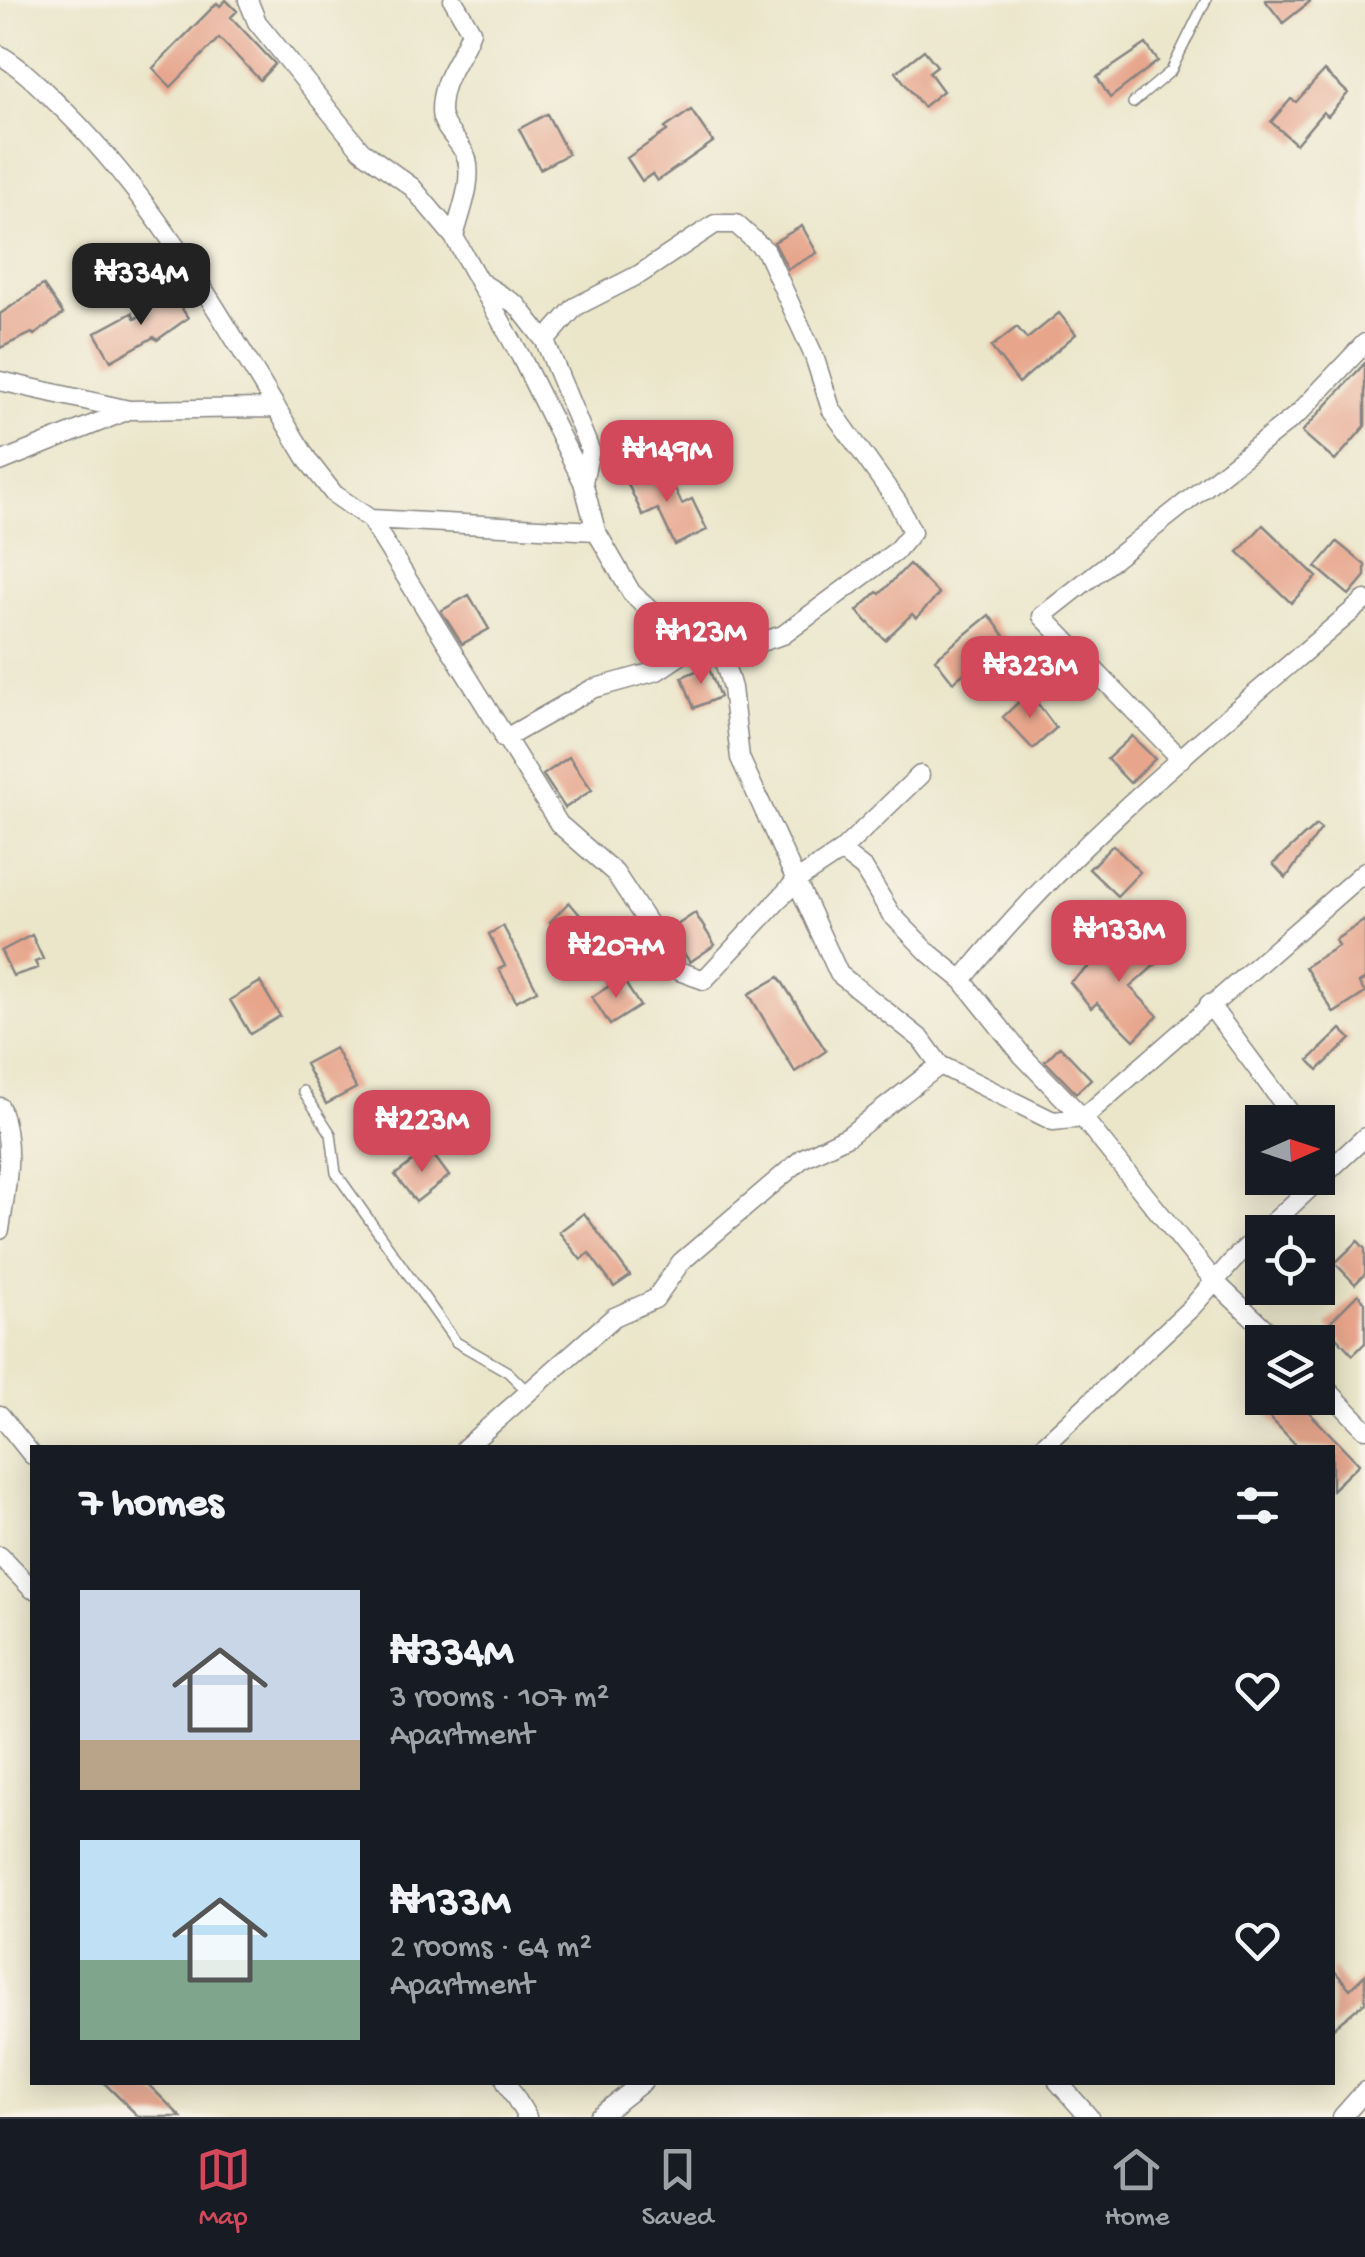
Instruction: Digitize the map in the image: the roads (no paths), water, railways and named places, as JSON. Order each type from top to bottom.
[{"type":"street","points":[[248,0],[257,22],[361,150],[412,187],[454,237],[584,482],[596,531],[631,592],[678,638],[722,654],[783,635],[894,552],[912,532],[898,504],[831,409],[814,356],[766,252],[736,224],[715,224],[640,274],[575,307],[545,341]]},
{"type":"street","points":[[453,0],[470,31],[462,55],[444,82],[442,99],[441,117],[466,157],[468,182],[454,237]]},
{"type":"street","points":[[0,56],[20,67],[100,146],[167,231],[309,462],[334,494],[370,519],[559,824],[615,873],[679,971],[704,980],[796,881],[841,851],[920,775]]},
{"type":"street","points":[[476,278],[517,306],[545,341],[590,450],[584,482]]},
{"type":"street","points":[[1181,759],[1042,616],[1299,414],[1365,343]]},
{"type":"street","points":[[0,381],[129,410],[276,408]]},
{"type":"street","points":[[0,462],[129,410]]},
{"type":"street","points":[[370,519],[596,531]]},
{"type":"street","points":[[962,980],[1006,925],[1140,794],[1365,600]]},
{"type":"street","points":[[504,739],[592,689],[657,671],[696,645]]},
{"type":"street","points":[[722,654],[732,688],[740,758],[839,974],[921,1039],[940,1065],[1054,1121],[1083,1118],[1365,871]]},
{"type":"street","points":[[841,851],[864,869],[890,914],[928,953],[962,980],[1022,1055],[1083,1118],[1215,1282],[1261,1325]]},
{"type":"street","points":[[1209,1004],[1284,1105]]},
{"type":"street","points":[[467,1445],[614,1317],[655,1299],[680,1262],[803,1158],[848,1136],[940,1065]]},
{"type":"street","points":[[0,1107],[6,1122],[10,1162],[0,1230]]},
{"type":"street","points":[[1335,1162],[1365,1137]]},
{"type":"street","points":[[1044,1445],[1191,1308],[1301,1195]]},
{"type":"street","points":[[1335,1398],[1365,1429]]},
{"type":"street","points":[[0,1415],[30,1452]]},
{"type":"street","points":[[0,1556],[30,1587]]},
{"type":"street","points":[[508,2085],[527,2117]]},
{"type":"street","points":[[598,2117],[639,2085]]},
{"type":"street","points":[[1061,2085],[1089,2117]]},
{"type":"street","points":[[1342,2117],[1365,2091]]},
{"type":"lane","points":[[1133,103],[1171,71],[1206,0]]},
{"type":"lane","points":[[303,1091],[331,1134],[336,1172],[456,1342],[508,1372],[528,1392]]}]
